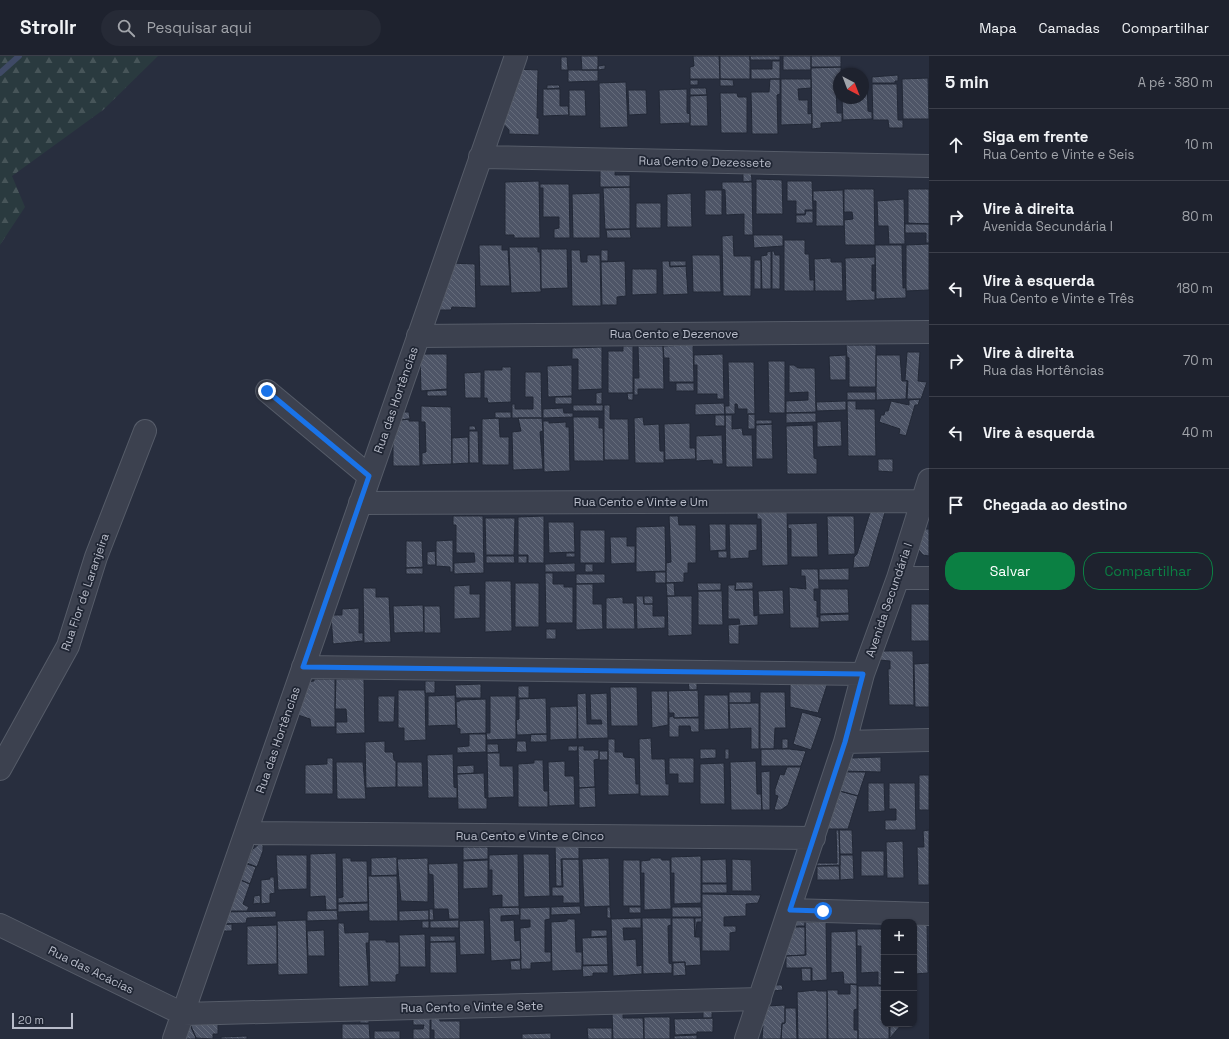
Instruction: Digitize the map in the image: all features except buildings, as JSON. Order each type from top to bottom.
[{"type":"street","name":"Rua das Hortências","points":[[174,1039],[516,56]]},
{"type":"street","name":"Rua Cento e Dezessete","points":[[480,157],[929,166]]},
{"type":"street","name":"Rua Cento e Dezenove","points":[[418,336],[929,332]]},
{"type":"street","points":[[267,391],[369,476]]},
{"type":"street","name":"Rua Flor de Laranjeira","points":[[0,769],[68,646],[96,557],[145,431]]},
{"type":"street","name":"Avenida Secundária I","points":[[746,1039],[845,742],[863,674],[898,578],[929,480]]},
{"type":"street","name":"Rua Cento e Vinte e Um","points":[[360,503],[922,501]]},
{"type":"street","points":[[898,578],[929,578]]},
{"type":"street","points":[[303,667],[863,674]]},
{"type":"street","points":[[845,742],[929,740]]},
{"type":"street","name":"Rua Cento e Vinte e Cinco","points":[[246,833],[814,838]]},
{"type":"street","points":[[790,910],[929,914]]},
{"type":"street","name":"Rua das Acácias","points":[[0,925],[183,1014]]},
{"type":"street","name":"Rua Cento e Vinte e Sete","points":[[183,1014],[760,999]]},
{"type":"green space","points":[[0,56],[158,56],[103,110],[12,176],[25,207],[0,245]]},
{"type":"waterway","points":[[0,73],[19,56]]},
{"type":"route","points":[[267,391],[369,476],[303,667],[863,674],[845,742],[790,910],[823,911]]}]
